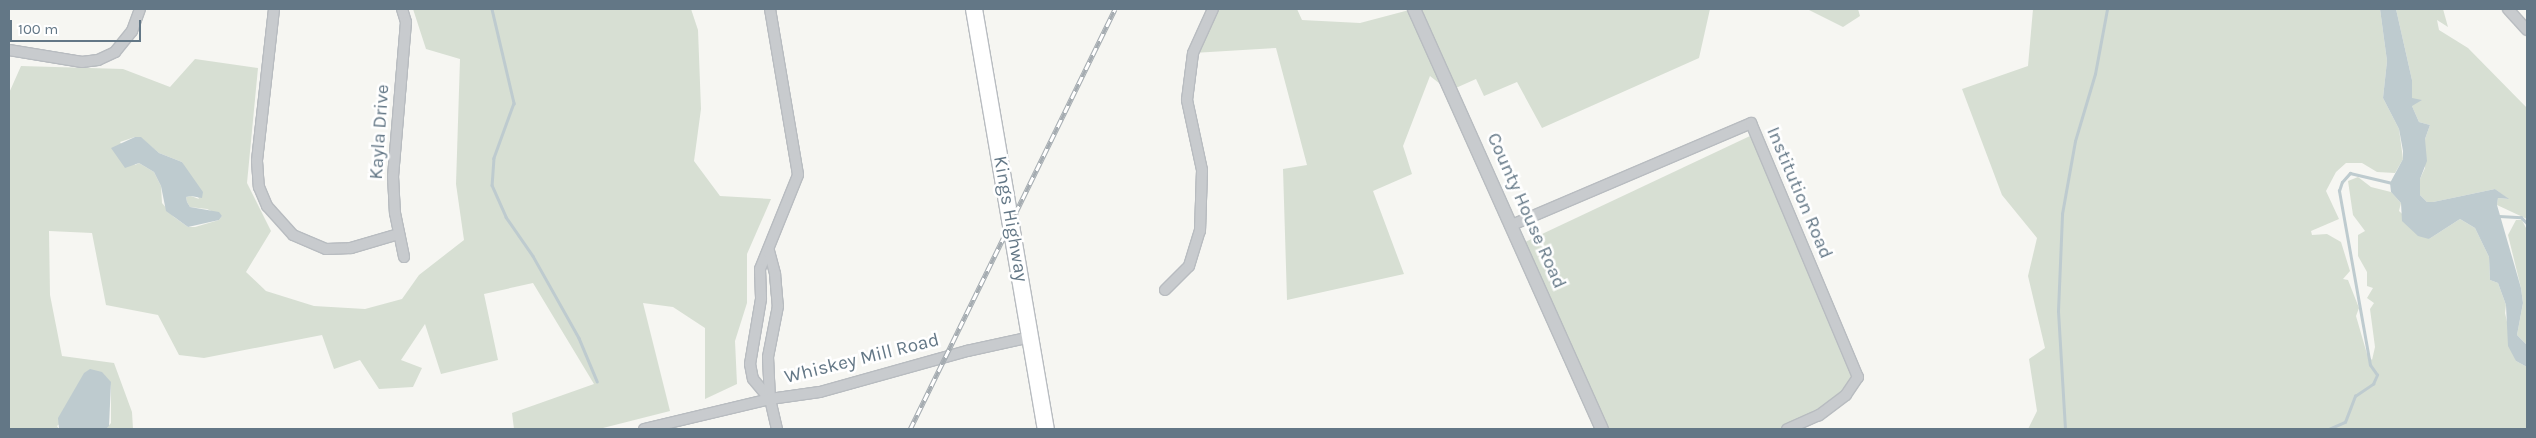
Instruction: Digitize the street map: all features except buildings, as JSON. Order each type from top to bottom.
[{"type":"main road","name":"Kings Highway","points":[[974,9],[1046,429]]},
{"type":"street","points":[[9,50],[82,62],[98,60],[115,52],[132,31],[140,9]]},
{"type":"street","points":[[274,9],[257,161],[259,187],[266,206],[293,235],[326,249],[351,248],[399,234]]},
{"type":"street","name":"Kayla Drive","points":[[402,9],[406,22],[393,176],[399,234],[404,257]]},
{"type":"street","points":[[770,9],[798,175],[769,251],[760,269],[761,299],[750,364],[753,379],[770,399]]},
{"type":"street","points":[[1165,290],[1189,266],[1200,231],[1202,170],[1186,100],[1193,53],[1213,9]]},
{"type":"street","name":"County House Road","points":[[1414,9],[1602,429]]},
{"type":"street","points":[[2508,9],[2527,30]]},
{"type":"street","name":"Institution Road","points":[[1512,225],[1751,123],[1858,377],[1846,396],[1819,415],[1787,429]]},
{"type":"street","points":[[769,251],[776,274],[778,306],[768,357],[770,399],[777,429]]},
{"type":"street","name":"Whiskey Mill Road","points":[[644,429],[770,399],[814,393],[965,351],[1031,337]]},
{"type":"shaded area","points":[[413,9],[691,9],[698,30],[701,109],[694,161],[720,196],[771,199],[747,254],[747,303],[735,341],[737,384],[705,399],[705,328],[673,307],[643,303],[670,411],[599,429],[514,429],[512,413],[594,384],[533,283],[484,294],[498,360],[441,374],[425,324],[401,360],[422,368],[413,387],[379,389],[360,360],[334,369],[322,335],[204,358],[179,355],[158,315],[106,305],[92,233],[49,231],[50,295],[62,356],[114,363],[132,412],[133,429],[106,429],[111,423],[111,382],[57,426],[59,429],[9,429],[9,93],[21,66],[123,69],[170,87],[195,59],[258,68],[247,183],[271,231],[246,272],[266,291],[314,306],[365,309],[402,299],[419,275],[464,240],[456,184],[460,59],[426,49]],"holes":[[[140,137],[159,153],[182,162],[199,199],[191,196],[186,197],[190,207],[207,209],[222,216],[219,220],[195,227],[188,227],[174,217],[162,203],[161,186],[154,172],[139,163],[135,165],[120,142]]]},
{"type":"shaded area","points":[[1213,9],[1297,9],[1302,20],[1360,23],[1413,9],[1710,9],[1699,58],[1542,128],[1517,82],[1484,96],[1476,79],[1449,91],[1430,76],[1403,146],[1412,174],[1373,191],[1404,274],[1287,300],[1283,169],[1307,165],[1276,48],[1193,53]]},
{"type":"shaded area","points":[[1807,9],[1858,9],[1860,16],[1843,27]]},
{"type":"shaded area","points":[[2033,9],[2380,9],[2387,61],[2383,98],[2399,129],[2403,159],[2395,173],[2377,172],[2362,163],[2346,163],[2336,172],[2326,191],[2339,219],[2311,231],[2312,235],[2327,234],[2341,242],[2350,271],[2343,279],[2348,280],[2359,308],[2356,316],[2367,354],[2372,360],[2375,347],[2370,309],[2374,303],[2367,298],[2373,288],[2367,286],[2367,272],[2358,256],[2358,235],[2365,231],[2353,215],[2348,181],[2358,177],[2371,187],[2391,192],[2401,203],[2399,211],[2429,239],[2460,219],[2475,228],[2489,257],[2490,280],[2498,283],[2506,305],[2505,313],[2516,361],[2527,367],[2527,429],[2028,429],[2037,411],[2029,359],[2045,348],[2028,276],[2037,238],[2002,195],[1962,89],[2028,66]]},
{"type":"shaded area","points":[[2380,9],[2396,9],[2412,80],[2412,98],[2422,100],[2412,106],[2419,122],[2430,125],[2425,139],[2427,161],[2420,179],[2420,195],[2427,202],[2433,202],[2495,189],[2509,199],[2498,198],[2497,205],[2521,288],[2523,303],[2517,335],[2527,345],[2527,367],[2516,361],[2508,346],[2506,305],[2498,283],[2490,280],[2489,257],[2475,228],[2460,219],[2429,239],[2418,236],[2402,221],[2401,203],[2391,192],[2390,183],[2403,159],[2403,151],[2399,129],[2383,98],[2387,61]]},
{"type":"shaded area","points":[[2396,9],[2443,9],[2448,27],[2437,20],[2439,30],[2468,48],[2527,108],[2527,219],[2497,205],[2498,198],[2508,199],[2495,189],[2433,202],[2427,202],[2420,195],[2420,179],[2425,168],[2425,139],[2430,125],[2419,122],[2412,106],[2412,80]]},
{"type":"shaded area","points":[[1750,136],[1853,381],[1814,414],[1779,429],[1600,429],[1521,244]]},
{"type":"shaded area","points":[[135,137],[141,137],[159,153],[182,162],[203,192],[202,198],[186,197],[190,207],[219,212],[222,216],[219,220],[188,227],[166,211],[161,186],[154,172],[139,163],[125,168],[111,148]]},
{"type":"shaded area","points":[[2516,220],[2522,220],[2527,230],[2527,345],[2517,335],[2523,303],[2508,235]]},
{"type":"shaded area","points":[[90,369],[102,372],[111,382],[109,426],[106,429],[59,429],[58,418],[84,373]]},
{"type":"waterway","points":[[492,9],[514,103],[494,158],[492,185],[506,217],[533,256],[579,338],[597,381]]},
{"type":"waterway","points":[[2065,429],[2058,311],[2062,214],[2075,141],[2095,74],[2107,9]]},
{"type":"waterway","points":[[2329,429],[2345,422],[2355,396],[2373,384],[2377,375],[2370,365],[2339,191],[2342,182],[2350,173],[2392,183]]},
{"type":"waterway","points":[[2499,216],[2521,217],[2527,223]]},
{"type":"railway","points":[[910,429],[1115,9]]}]
